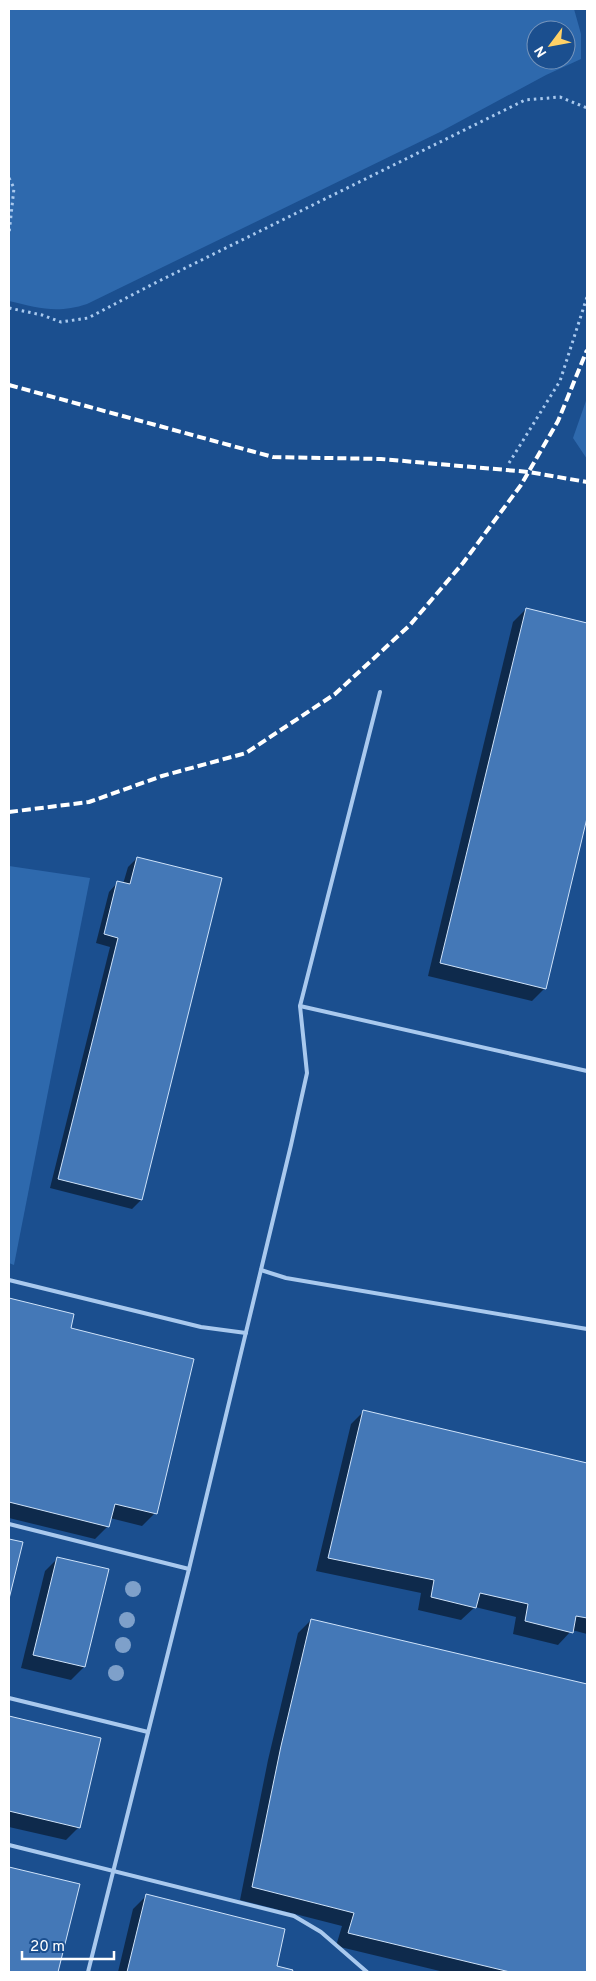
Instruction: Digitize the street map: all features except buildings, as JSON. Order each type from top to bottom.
[{"type":"lane","points":[[88,1972],[189,1569],[307,1073],[300,1006],[380,692]]},
{"type":"lane","points":[[300,1006],[587,1071]]},
{"type":"lane","points":[[261,1270],[286,1278],[587,1330]]},
{"type":"lane","points":[[9,1280],[201,1328],[246,1333]]},
{"type":"lane","points":[[9,1524],[189,1569]]},
{"type":"lane","points":[[9,1698],[148,1732]]},
{"type":"lane","points":[[9,1845],[294,1916],[321,1932],[367,1972]]},
{"type":"path","points":[[9,308],[42,315],[61,322],[88,318],[162,279],[525,100],[560,97],[587,108]]},
{"type":"path","points":[[9,178],[14,188],[9,234]]},
{"type":"path","points":[[509,463],[560,381],[587,297]]},
{"type":"shaded area","points":[[9,9],[574,9],[581,34],[581,59],[576,61],[576,20],[526,20],[526,70],[557,70],[440,132],[87,304],[66,309],[39,308],[9,301]]},
{"type":"shaded area","points":[[587,398],[587,459],[573,438]]},
{"type":"shaded area","points":[[9,866],[90,878],[14,1265],[9,1263]]},
{"type":"railway","points":[[9,812],[89,802],[162,776],[246,753],[335,694],[410,625],[463,563],[521,485],[558,421],[587,350]]},
{"type":"railway","points":[[9,385],[273,457],[381,459],[529,472],[587,482]]}]
